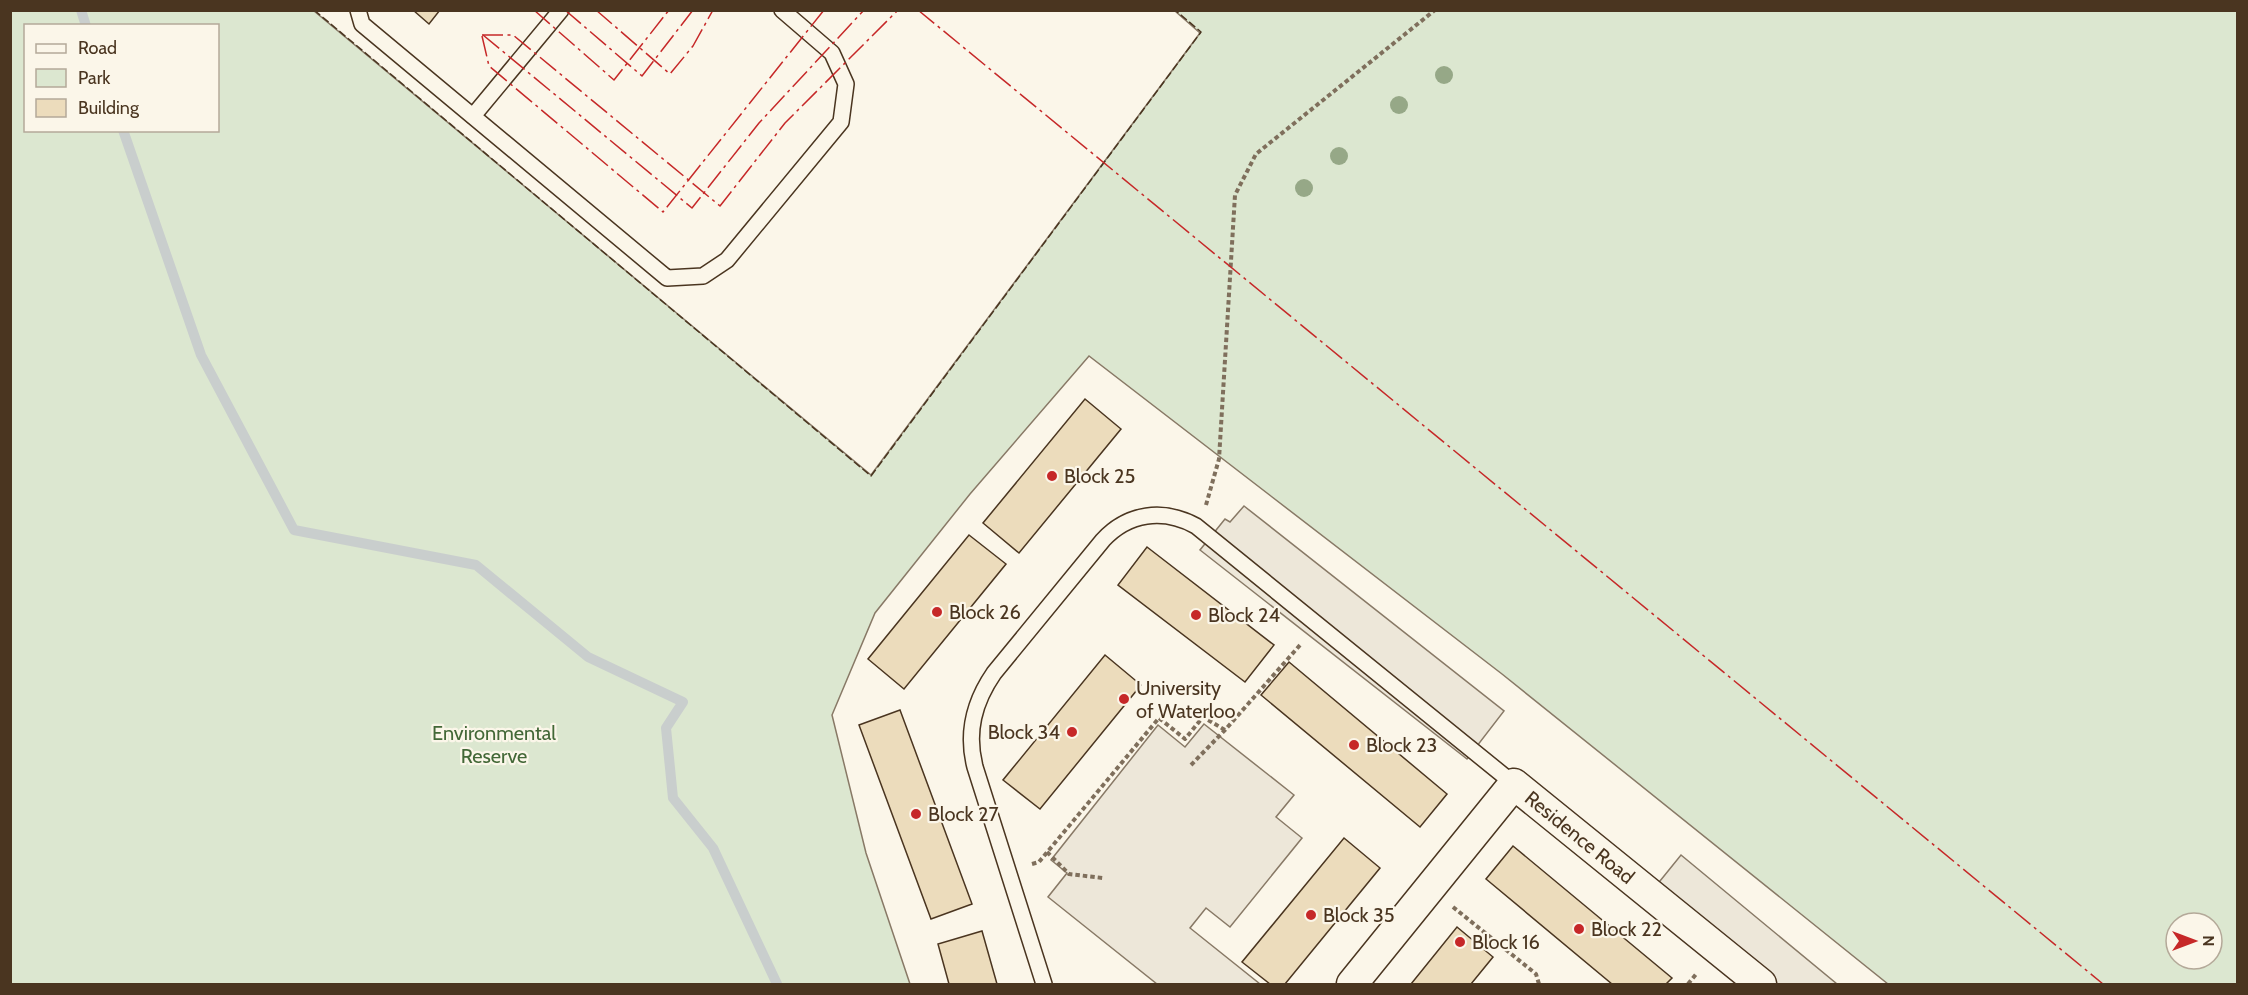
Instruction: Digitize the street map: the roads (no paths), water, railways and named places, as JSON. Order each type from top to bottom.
[{"type":"street","name":"Residence Road","points":[[1352,984],[1514,784],[1761,984]]},
{"type":"lane","points":[[358,10],[362,24],[667,278],[703,276],[727,260],[841,122],[846,84],[832,52],[782,10]]},
{"type":"lane","points":[[473,116],[561,10]]},
{"type":"lane","points":[[1044,984],[975,767],[972,726],[975,709],[986,684],[1113,530],[1134,519],[1158,514],[1178,518],[1199,528],[1514,784]]},
{"type":"waterway","points":[[81,10],[85,24]]},
{"type":"waterway","points":[[124,132],[201,355],[294,530],[476,565],[588,657],[683,702],[666,728],[673,798],[713,848],[777,984]]},
{"type":"place","name":"Block 25","points":[[1052,476]]},
{"type":"place","name":"Block 26","points":[[937,612]]},
{"type":"place","name":"Block 24","points":[[1196,615]]},
{"type":"place","name":"University of Waterloo","points":[[1124,699]]},
{"type":"place","name":"Block 34","points":[[1072,732]]},
{"type":"place","name":"Block 23","points":[[1354,745]]},
{"type":"place","name":"Block 27","points":[[916,814]]},
{"type":"place","name":"Block 35","points":[[1311,915]]},
{"type":"place","name":"Block 22","points":[[1579,929]]},
{"type":"place","name":"Block 16","points":[[1460,942]]},
{"type":"park label","name":"Environmental Reserve","points":[[494,744]]}]
